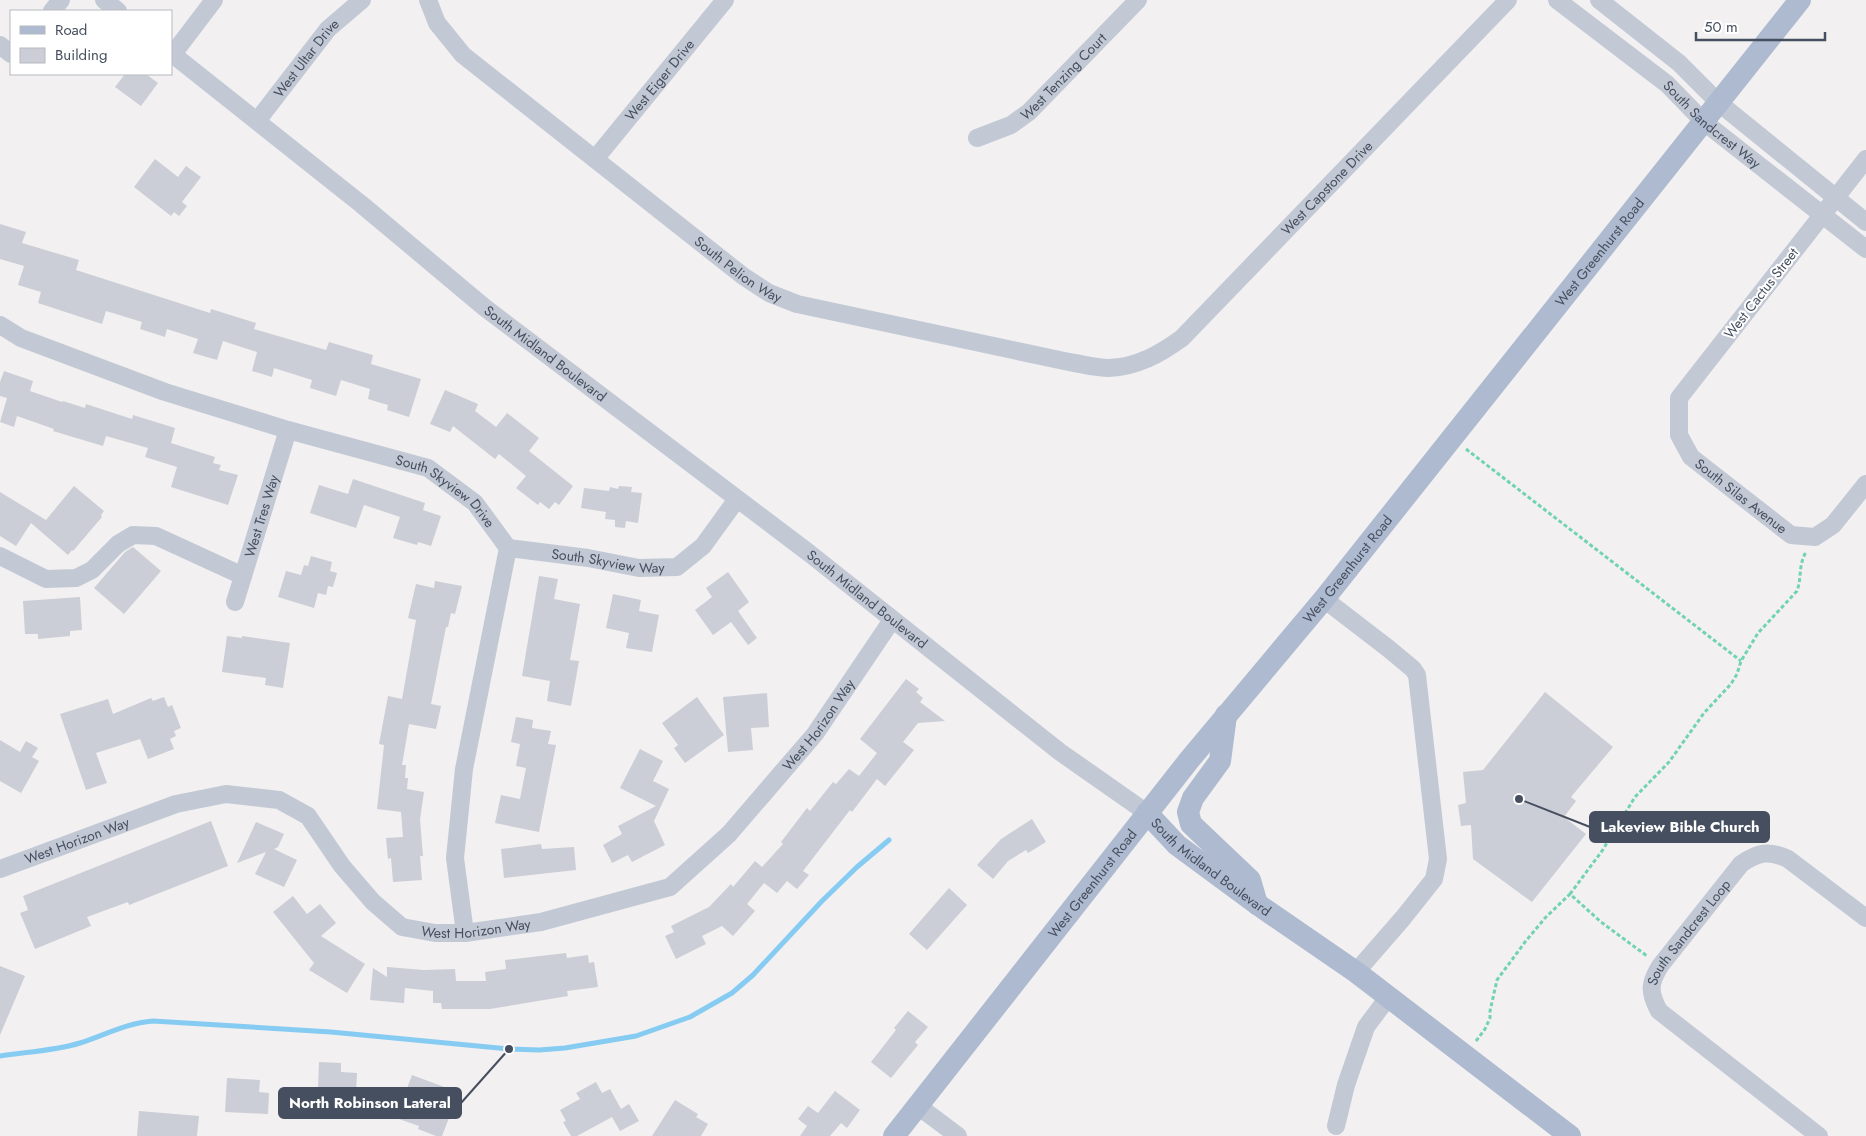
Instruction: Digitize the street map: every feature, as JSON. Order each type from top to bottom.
[{"type":"main road","name":"West Greenhurst Road","points":[[894,1136],[1147,813],[1226,714],[1324,598],[1800,0]]},
{"type":"main road","points":[[1226,714],[1220,761],[1193,798],[1188,812],[1191,824],[1250,880],[1257,904]]},
{"type":"main road","name":"South Midland Boulevard","points":[[1147,813],[1177,845],[1257,904],[1389,996],[1570,1136]]},
{"type":"street","points":[[53,10],[61,0]]},
{"type":"street","points":[[104,0],[117,10]]},
{"type":"street","points":[[172,54],[214,0]]},
{"type":"street","name":"West Ultar Drive","points":[[256,121],[328,29],[362,0]]},
{"type":"street","name":"South Pelion Way","points":[[428,0],[437,23],[463,55],[743,276],[769,293],[797,304],[1069,362],[1108,368],[1136,364]]},
{"type":"street","name":"West Eiger Drive","points":[[595,159],[725,0]]},
{"type":"street","name":"West Tenzing Court","points":[[977,138],[1012,124],[1028,112],[1138,0]]},
{"type":"street","name":"West Capstone Drive","points":[[1136,364],[1160,353],[1182,338],[1508,0]]},
{"type":"street","name":"South Sandcrest Way","points":[[1557,0],[1667,84],[1704,122],[1866,249]]},
{"type":"street","name":"South Sandcrest Way","points":[[1600,0],[1679,63],[1719,103],[1866,222]]},
{"type":"street","points":[[0,45],[10,53]]},
{"type":"street","name":"South Midland Boulevard","points":[[172,54],[361,204],[484,306],[809,553],[1060,752],[1147,813]]},
{"type":"street","name":"West Cactus Street","points":[[1679,435],[1679,398],[1866,159]]},
{"type":"street","name":"South Skyview Drive","points":[[0,326],[20,338],[165,392],[288,430],[428,468],[475,503],[508,548]]},
{"type":"street","name":"West Tres Way","points":[[235,602],[288,430]]},
{"type":"street","name":"South Silas Avenue","points":[[1679,435],[1691,457],[1791,535],[1815,537]]},
{"type":"street","points":[[1815,537],[1833,525],[1866,484]]},
{"type":"street","name":"South Skyview Way","points":[[508,548],[588,558],[639,568],[677,567],[703,546],[737,499]]},
{"type":"street","points":[[0,556],[46,579],[76,578],[92,570],[118,544],[133,535],[156,536],[243,576]]},
{"type":"street","points":[[465,933],[456,858],[464,769],[508,548]]},
{"type":"street","points":[[1324,598],[1413,669],[1417,675],[1438,859],[1434,879],[1356,972]]},
{"type":"street","name":"West Horizon Way","points":[[0,869],[176,804],[226,794],[278,800],[308,816],[342,866],[373,902],[402,927],[435,933],[465,933],[540,922],[670,887],[728,834],[815,734],[892,620]]},
{"type":"street","name":"South Sandcrest Loop","points":[[1819,1136],[1659,1011],[1653,1000],[1652,978],[1741,864],[1757,855],[1777,854],[1788,859],[1866,918]]},
{"type":"street","points":[[1336,1126],[1346,1085],[1366,1027],[1389,996]]},
{"type":"street","points":[[918,1106],[958,1136]]},
{"type":"path","points":[[1452,438],[1741,661]]},
{"type":"path","points":[[1465,1055],[1485,1029],[1490,1018],[1497,980],[1545,918],[1570,894],[1602,851],[1636,798],[1669,762],[1704,713],[1731,684],[1737,674],[1741,661],[1758,633],[1797,591],[1801,561],[1815,537]]},
{"type":"path","points":[[1570,894],[1601,922],[1660,966]]},
{"type":"building","points":[[124,75],[147,75],[158,83],[141,106],[115,87]]},
{"type":"building","points":[[155,159],[178,177],[186,166],[201,177],[182,202],[187,206],[179,216],[174,212],[171,216],[134,187]]},
{"type":"building","points":[[0,224],[26,232],[22,243],[79,260],[76,270],[210,313],[211,309],[256,323],[254,329],[326,350],[329,342],[373,355],[371,364],[421,379],[409,417],[387,410],[388,405],[368,399],[370,389],[341,380],[336,396],[310,388],[312,380],[274,368],[272,377],[252,371],[257,352],[223,341],[217,360],[193,353],[198,339],[167,329],[165,337],[140,329],[142,322],[106,311],[102,324],[38,303],[41,292],[18,285],[24,266],[0,259]]},
{"type":"building","points":[[4,371],[33,381],[30,391],[62,402],[85,408],[86,404],[132,419],[133,415],[175,428],[171,443],[215,457],[213,463],[221,465],[219,470],[238,475],[228,505],[171,487],[177,467],[145,457],[148,448],[106,436],[103,446],[53,431],[54,429],[17,416],[14,427],[0,422],[7,398],[0,396],[0,382]]},
{"type":"building","points":[[445,390],[478,404],[475,411],[496,427],[507,413],[539,438],[529,451],[573,486],[559,505],[555,502],[549,509],[540,502],[538,505],[516,488],[526,476],[499,454],[495,459],[453,426],[450,432],[430,424]]},
{"type":"building","points":[[353,479],[425,503],[423,510],[441,516],[431,546],[418,542],[417,545],[393,538],[400,517],[364,505],[356,528],[310,513],[319,485],[348,494]]},
{"type":"building","points":[[74,486],[104,511],[101,515],[102,517],[68,555],[31,523],[16,546],[0,536],[0,492],[46,520]]},
{"type":"building","points":[[619,486],[632,487],[631,492],[642,493],[638,523],[626,521],[625,528],[615,527],[615,520],[605,519],[606,512],[581,508],[584,488],[609,491],[610,487],[618,489]]},
{"type":"building","points":[[133,547],[161,571],[124,614],[94,588],[125,552]]},
{"type":"building","points":[[311,556],[332,562],[330,571],[337,573],[333,587],[328,586],[326,595],[318,593],[314,608],[278,597],[286,571],[301,575],[304,565],[308,566]]},
{"type":"building","points":[[728,572],[749,602],[738,611],[757,638],[748,645],[731,622],[713,635],[695,610],[712,597],[706,588]]},
{"type":"building","points":[[539,576],[558,579],[554,599],[580,604],[570,660],[579,661],[571,706],[547,701],[550,681],[522,676]]},
{"type":"building","points":[[435,581],[462,586],[455,614],[451,613],[448,627],[446,627],[431,704],[441,706],[436,729],[409,724],[402,765],[406,765],[405,778],[408,778],[407,789],[424,792],[420,819],[423,856],[420,856],[422,880],[393,882],[391,858],[388,859],[386,838],[403,837],[401,812],[377,809],[384,745],[379,744],[388,696],[402,699],[416,620],[408,618],[416,584],[434,588]]},
{"type":"building","points":[[613,594],[641,600],[639,611],[659,615],[652,652],[626,648],[629,633],[606,628]]},
{"type":"building","points":[[80,597],[82,630],[70,631],[70,636],[38,639],[38,634],[25,634],[23,601]]},
{"type":"building","points":[[227,636],[242,638],[242,636],[290,643],[283,688],[265,685],[266,678],[222,672]]},
{"type":"building","points":[[906,679],[919,689],[916,692],[923,698],[920,702],[945,721],[918,723],[903,742],[914,750],[885,786],[877,779],[852,812],[850,810],[803,871],[809,875],[797,889],[787,881],[777,893],[764,883],[747,904],[755,911],[733,936],[722,926],[702,936],[706,944],[676,959],[665,936],[674,932],[671,926],[709,907],[731,884],[733,887],[755,861],[762,867],[783,844],[781,842],[807,808],[810,811],[833,782],[836,784],[849,769],[859,776],[877,753],[860,739]]},
{"type":"building","points":[[1545,692],[1613,747],[1571,797],[1576,801],[1564,817],[1586,834],[1532,902],[1473,859],[1471,825],[1461,826],[1458,805],[1466,803],[1463,772],[1483,770]]},
{"type":"building","points":[[767,693],[769,727],[751,728],[753,750],[728,752],[723,697]]},
{"type":"building","points":[[164,697],[168,707],[172,705],[181,728],[174,731],[176,736],[170,739],[174,749],[148,759],[140,739],[96,753],[107,783],[86,790],[60,714],[108,699],[113,714],[151,698],[153,701]]},
{"type":"building","points":[[697,697],[724,735],[685,763],[674,748],[678,745],[662,723]]},
{"type":"building","points":[[516,717],[533,720],[532,728],[551,731],[548,744],[556,745],[539,832],[495,823],[501,795],[520,799],[526,768],[516,766],[520,744],[511,742]]},
{"type":"building","points":[[0,740],[20,752],[26,741],[38,748],[32,757],[39,761],[21,793],[0,781]]},
{"type":"building","points":[[640,749],[663,761],[653,781],[669,789],[654,821],[665,845],[632,862],[628,855],[612,863],[603,845],[622,834],[618,826],[656,806],[620,788]]},
{"type":"building","points":[[1032,819],[1046,842],[1028,853],[1026,850],[1008,861],[993,879],[977,865],[1001,839]]},
{"type":"building","points":[[211,821],[228,866],[129,905],[128,902],[87,917],[91,926],[35,949],[20,913],[28,910],[23,896]]},
{"type":"building","points":[[256,822],[284,834],[278,847],[274,849],[297,860],[284,887],[255,874],[266,852],[237,863]]},
{"type":"building","points":[[541,844],[542,849],[574,847],[576,870],[504,878],[501,849]]},
{"type":"building","points":[[949,888],[967,905],[927,950],[909,934]]},
{"type":"building","points":[[293,896],[307,914],[320,904],[336,923],[321,936],[365,964],[347,993],[309,970],[314,963],[273,912]]},
{"type":"building","points":[[566,953],[567,958],[588,955],[589,963],[594,962],[598,987],[567,991],[568,996],[490,1009],[442,1009],[441,1003],[433,1003],[433,991],[405,988],[404,1003],[370,1000],[373,968],[387,977],[387,967],[424,970],[455,969],[456,981],[486,981],[485,972],[506,969],[505,960]]},
{"type":"building","points":[[0,966],[25,976],[0,1035]]},
{"type":"building","points":[[908,1011],[928,1027],[915,1042],[918,1045],[891,1078],[871,1062]]},
{"type":"building","points":[[319,1062],[341,1063],[341,1072],[357,1073],[356,1093],[362,1094],[361,1107],[340,1106],[340,1117],[317,1117]]},
{"type":"building","points":[[412,1075],[447,1088],[438,1114],[449,1118],[442,1136],[436,1136],[418,1129],[419,1126],[396,1118]]},
{"type":"building","points":[[227,1078],[260,1080],[259,1092],[269,1093],[268,1114],[225,1112]]},
{"type":"building","points":[[596,1082],[602,1093],[610,1089],[621,1109],[629,1104],[639,1121],[620,1131],[612,1117],[577,1136],[571,1136],[563,1122],[566,1121],[560,1110],[580,1099],[576,1093]]},
{"type":"building","points":[[835,1091],[860,1110],[847,1128],[841,1123],[830,1136],[800,1136],[807,1126],[798,1119],[808,1106],[818,1113]]},
{"type":"building","points":[[675,1100],[698,1114],[696,1117],[708,1124],[701,1136],[652,1136]]},
{"type":"building","points":[[139,1111],[199,1116],[197,1136],[137,1136]]},
{"type":"waterway","points":[[0,1056],[70,1046],[125,1027],[153,1021],[331,1032],[509,1049],[539,1050],[565,1048],[636,1036],[690,1017],[732,993],[753,975],[822,901],[857,867],[889,840]]},
{"type":"place","name":"Lakeview Bible Church","points":[[1519,799]]},
{"type":"place","name":"North Robinson Lateral","points":[[509,1049]]}]
